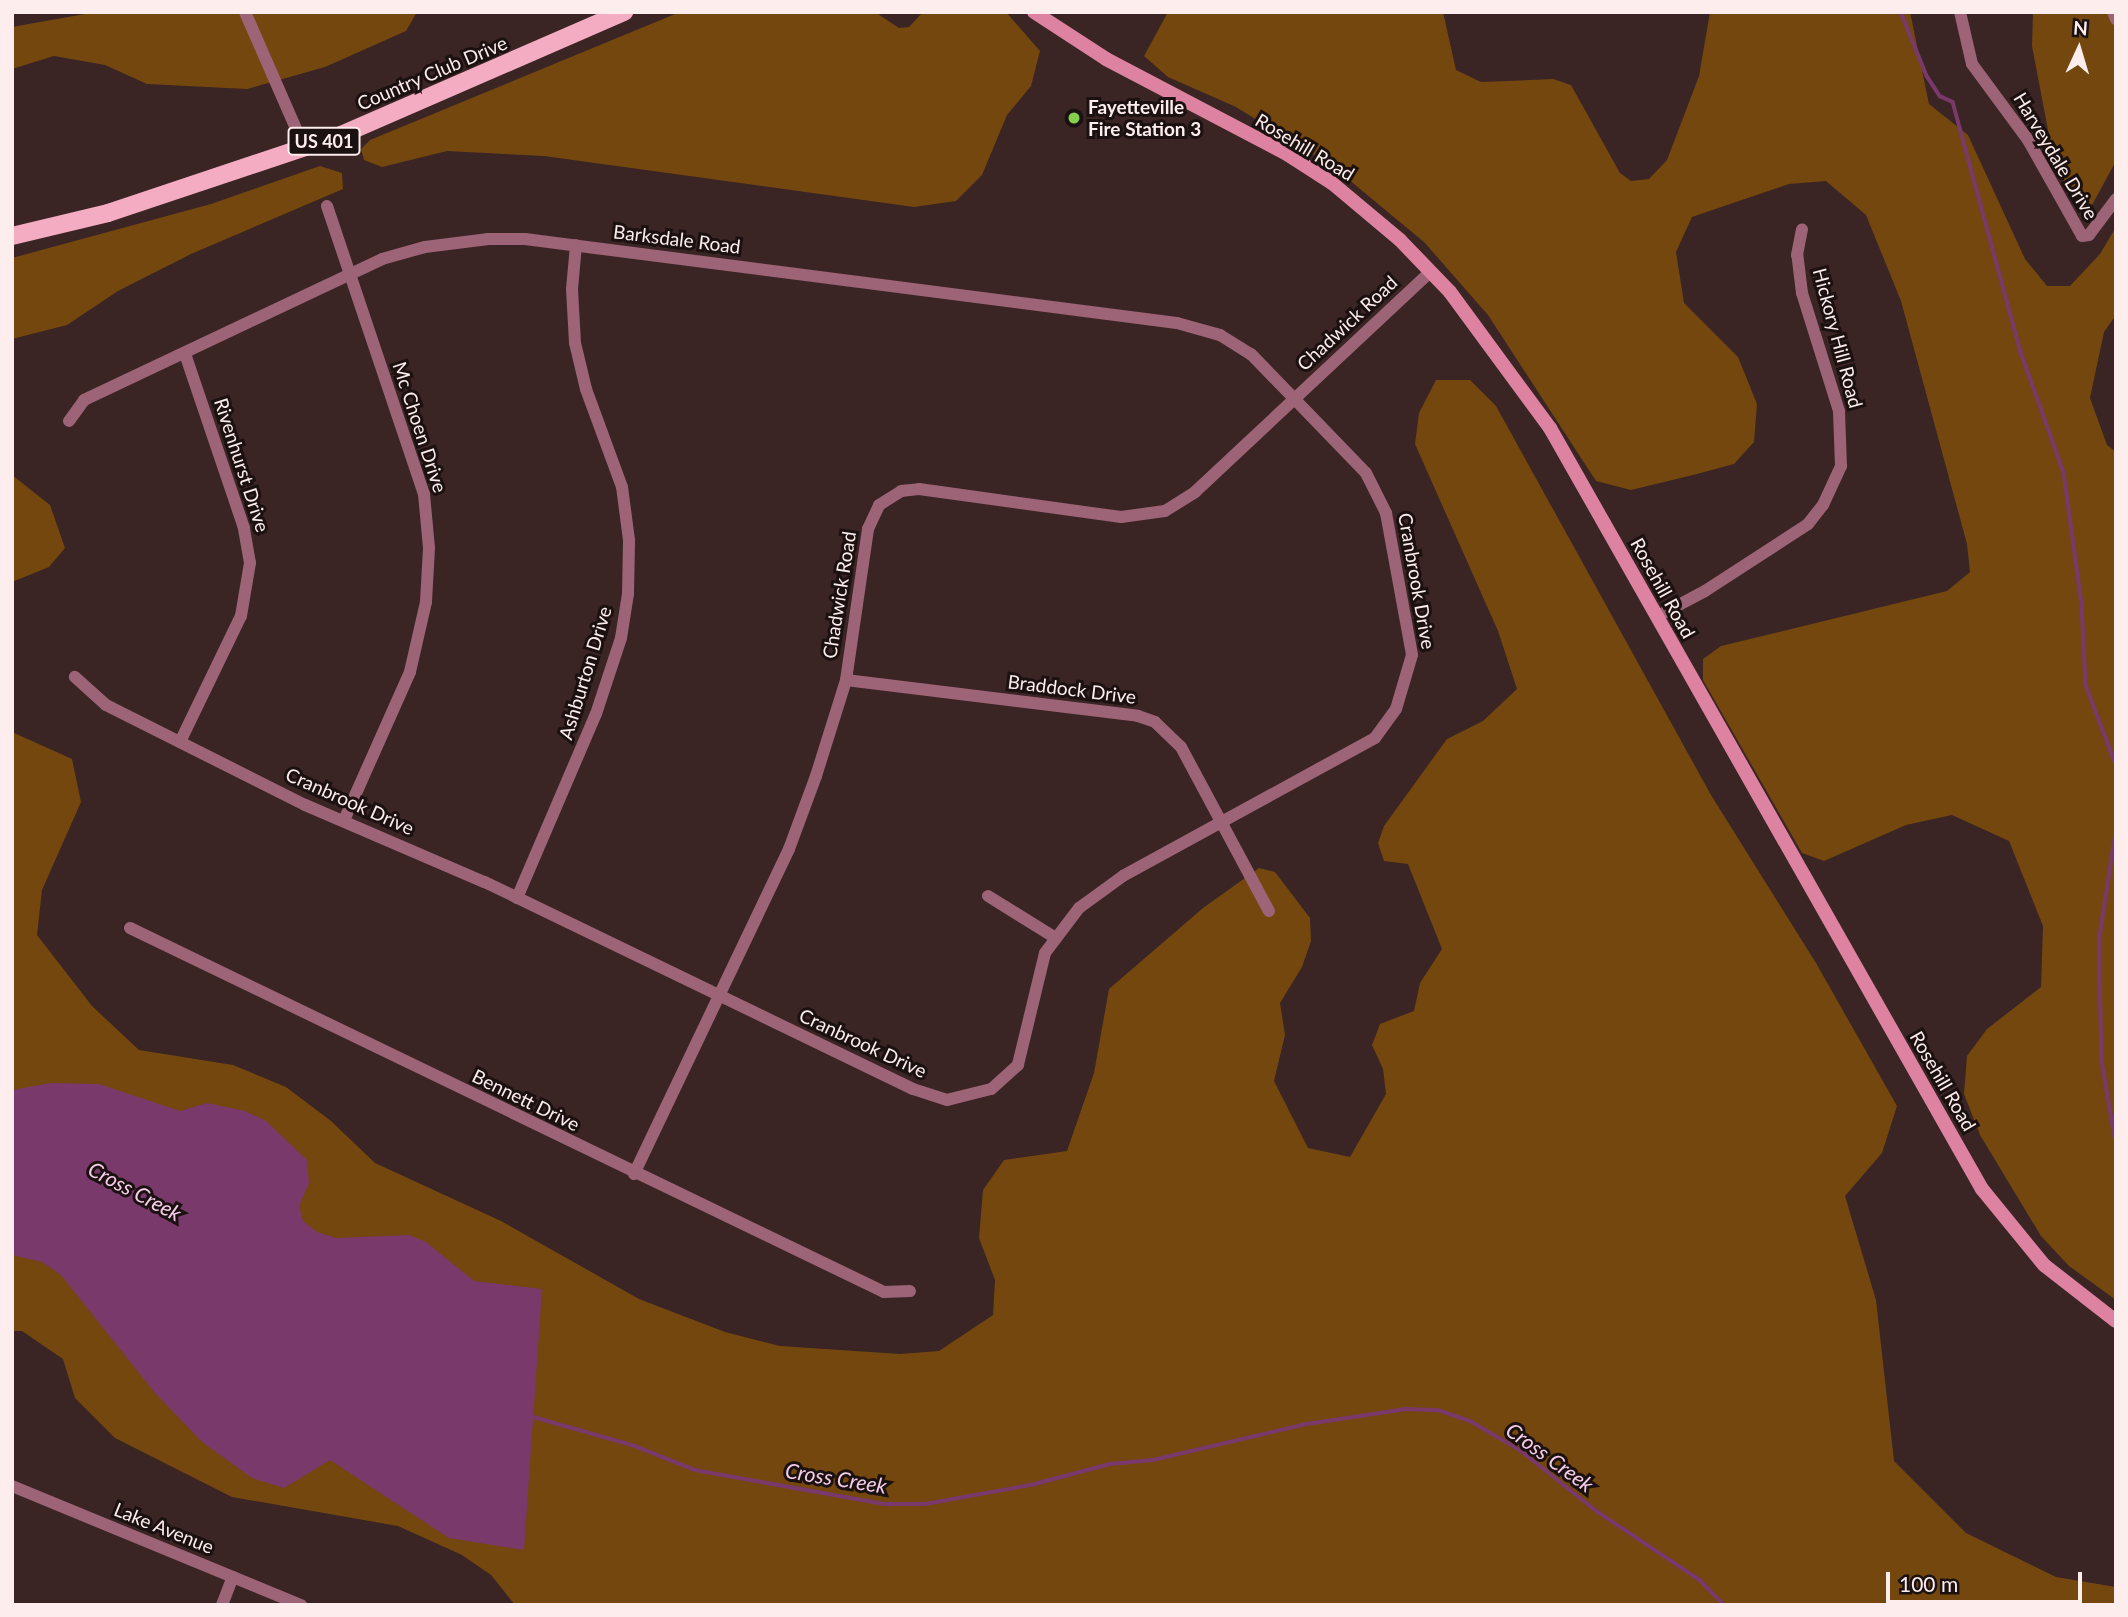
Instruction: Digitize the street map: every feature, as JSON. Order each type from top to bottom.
[{"type":"main road","name":"Country Club Drive","points":[[12,236],[108,214],[304,147],[624,12]]},
{"type":"main road","name":"Rosehill Road","points":[[1034,12],[1106,59],[1287,154],[1332,183],[1431,271],[1535,405],[1658,615],[1982,1189],[2044,1265],[2116,1321]]},
{"type":"street","points":[[245,12],[304,147]]},
{"type":"street","name":"Harveydale Drive","points":[[1960,12],[1972,64],[2028,140],[2082,236],[2089,235],[2116,199]]},
{"type":"street","points":[[2113,12],[2116,19]]},
{"type":"street","name":"Mc Choen Drive","points":[[327,206],[424,494],[429,548],[426,602],[410,672],[344,820]]},
{"type":"street","name":"Hickory Hill Road","points":[[1658,615],[1706,591],[1808,524],[1823,505],[1841,466],[1839,411],[1802,293],[1797,255],[1802,229]]},
{"type":"street","name":"Barksdale Road","points":[[69,421],[84,400],[382,259],[452,243],[525,239],[1177,323],[1236,344],[1296,398]]},
{"type":"street","name":"Ashburton Drive","points":[[517,898],[596,714],[621,638],[628,594],[629,540],[622,487],[586,389],[575,343],[572,289],[576,246]]},
{"type":"street","name":"Chadwick Road","points":[[634,1174],[789,849],[846,680],[868,529],[879,505],[893,494],[919,489],[1121,517],[1148,516],[1195,492],[1431,271]]},
{"type":"street","name":"Rivenhurst Drive","points":[[180,742],[241,616],[250,563],[244,528],[184,355]]},
{"type":"street","name":"Cranbrook Drive","points":[[75,677],[106,705],[180,742],[517,898],[913,1089],[947,1100],[966,1098],[999,1084],[1018,1065],[1040,969],[1054,937],[1108,886],[1375,738],[1396,709],[1412,655],[1381,495],[1366,473],[1296,398]]},
{"type":"street","name":"Braddock Drive","points":[[846,680],[1147,719],[1175,740],[1269,911]]},
{"type":"street","points":[[988,896],[1054,937]]},
{"type":"street","name":"Bennett Drive","points":[[130,928],[634,1174],[884,1292],[909,1291]]},
{"type":"street","name":"Lake Avenue","points":[[12,1486],[301,1605]]},
{"type":"street","points":[[222,1605],[233,1577]]},
{"type":"shaded area","points":[[96,12],[417,12],[406,31],[325,67],[247,89],[147,84],[105,65],[54,56],[12,69],[12,27]]},
{"type":"shaded area","points":[[680,12],[875,12],[899,28],[909,27],[923,12],[1006,12],[1040,51],[1031,86],[1007,115],[982,175],[956,201],[914,207],[544,156],[447,151],[382,167],[364,160],[361,149],[370,140]]},
{"type":"shaded area","points":[[1168,12],[1443,12],[1456,70],[1481,82],[1553,79],[1571,85],[1620,173],[1631,181],[1649,179],[1667,160],[1699,76],[1710,12],[1910,12],[1929,104],[1968,135],[2025,259],[2047,286],[2070,286],[2100,254],[2116,227],[2116,315],[2104,332],[2090,398],[2107,445],[2116,452],[2116,1300],[2069,1266],[2041,1236],[1980,1135],[1964,1094],[1967,1056],[1987,1029],[2041,987],[2043,926],[2009,841],[1952,815],[1906,825],[1824,861],[1802,853],[1703,680],[1703,659],[1721,646],[1947,591],[1970,572],[1967,544],[1901,301],[1866,215],[1826,181],[1789,184],[1692,217],[1676,252],[1684,303],[1738,357],[1757,404],[1754,442],[1734,464],[1693,475],[1631,490],[1596,481],[1488,315],[1424,242],[1336,169],[1236,107],[1168,77],[1144,56]]},
{"type":"shaded area","points":[[2033,12],[2116,12],[2116,161],[2092,205],[2078,204],[2055,167],[2032,46]]},
{"type":"shaded area","points":[[320,166],[342,173],[343,189],[191,254],[118,291],[67,325],[12,339],[12,258],[211,204]]},
{"type":"shaded area","points":[[1436,380],[1470,380],[1496,406],[1711,795],[1816,963],[1897,1106],[1882,1153],[1845,1196],[1876,1300],[1894,1461],[1966,1533],[2056,1577],[2116,1587],[2116,1605],[515,1605],[491,1575],[462,1555],[398,1526],[232,1497],[115,1438],[75,1398],[63,1359],[22,1331],[12,1331],[12,732],[72,759],[81,802],[42,890],[37,935],[92,1006],[139,1050],[233,1065],[286,1087],[331,1121],[375,1163],[501,1221],[639,1299],[725,1332],[780,1346],[900,1354],[939,1351],[993,1315],[995,1280],[979,1238],[983,1190],[1004,1160],[1067,1151],[1094,1073],[1109,989],[1203,908],[1259,868],[1275,872],[1310,918],[1311,941],[1302,967],[1280,1003],[1285,1035],[1274,1081],[1308,1148],[1350,1157],[1386,1094],[1383,1069],[1372,1045],[1380,1024],[1414,1011],[1420,983],[1442,949],[1408,864],[1384,861],[1378,843],[1384,826],[1447,739],[1483,721],[1517,689],[1498,631],[1415,444],[1419,413]]},
{"type":"shaded area","points":[[12,475],[50,505],[65,548],[49,567],[12,582]]},
{"type":"water","points":[[51,1083],[99,1084],[180,1111],[207,1103],[245,1111],[266,1121],[307,1160],[309,1183],[299,1206],[303,1221],[317,1232],[336,1238],[409,1235],[426,1242],[474,1281],[542,1289],[524,1550],[449,1538],[330,1460],[284,1488],[252,1478],[202,1442],[155,1393],[61,1275],[42,1262],[12,1255],[12,1090]]},
{"type":"waterway","points":[[1901,12],[1927,76],[1940,96],[1953,102],[2021,352],[2064,473],[2082,605],[2086,685],[2116,765]]},
{"type":"waterway","points":[[2116,832],[2100,936],[2102,1061],[2116,1143]]},
{"type":"waterway","name":"Cross Creek","points":[[530,1416],[632,1445],[695,1470],[884,1504],[925,1504],[1031,1485],[1110,1464],[1153,1460],[1307,1424],[1406,1409],[1438,1410],[1472,1422],[1520,1450],[1598,1512],[1700,1580],[1724,1605]]},
{"type":"place","name":"Fayetteville Fire Station 3","points":[[1074,118]]}]
